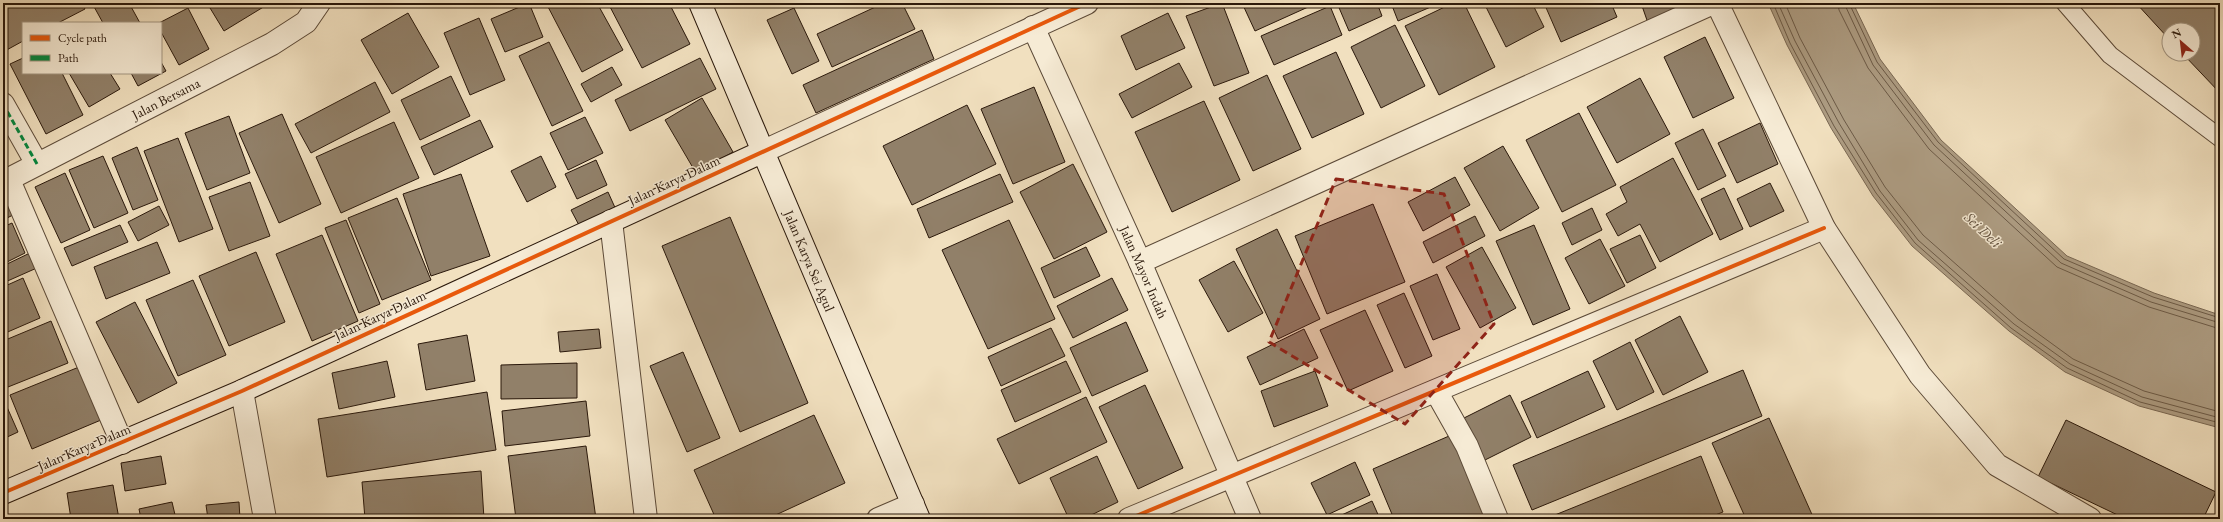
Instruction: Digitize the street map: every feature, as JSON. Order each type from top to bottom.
[{"type":"street","name":"Jalan Bersama","points":[[6,181],[272,44],[306,22],[319,3]]},
{"type":"street","name":"Jalan Karya Sei Agul","points":[[700,3],[916,512]]},
{"type":"street","name":"Jalan Karya Dalam","points":[[3,493],[242,391],[1088,3]]},
{"type":"street","points":[[1140,262],[1713,3]]},
{"type":"street","points":[[1717,3],[1824,228],[1920,375],[1997,465],[2090,519]]},
{"type":"street","name":"Jalan Mayor Indah","points":[[1033,27],[1140,262],[1250,519]]},
{"type":"street","points":[[3,104],[37,164]]},
{"type":"street","points":[[6,181],[122,443]]},
{"type":"street","points":[[611,221],[646,519]]},
{"type":"street","points":[[1129,519],[1824,228]]},
{"type":"street","points":[[242,391],[265,519]]},
{"type":"street","points":[[1436,391],[1467,446],[1497,519]]},
{"type":"street","points":[[878,519],[916,512]]},
{"type":"lane","points":[[2064,3],[2110,55],[2220,138]]},
{"type":"highlighted area","points":[[1336,179],[1444,194],[1494,324],[1405,424],[1269,342]]},
{"type":"water","name":"Sei Deli","points":[[1768,3],[1853,3],[1880,59],[1941,140],[2067,256],[2154,293],[2220,315],[2220,428],[2139,406],[2065,372],[2009,331],[1912,246],[1873,196],[1831,128],[1787,45]]},
{"type":"building","points":[[3,3],[82,3],[85,9],[60,22],[22,22],[22,42],[3,52]]},
{"type":"building","points":[[92,3],[129,3],[139,22],[102,22]]},
{"type":"building","points":[[207,3],[270,3],[224,31]]},
{"type":"building","points":[[529,3],[543,37],[505,52],[491,19]]},
{"type":"building","points":[[546,3],[597,3],[623,50],[582,72]]},
{"type":"building","points":[[608,3],[669,3],[690,44],[642,68]]},
{"type":"building","points":[[884,3],[902,3],[915,29],[832,67],[817,34]]},
{"type":"building","points":[[1222,3],[1249,73],[1214,86],[1186,16]]},
{"type":"building","points":[[1242,3],[1317,3],[1255,31]]},
{"type":"building","points":[[1337,3],[1377,3],[1382,16],[1349,31]]},
{"type":"building","points":[[1391,3],[1440,3],[1398,21]]},
{"type":"building","points":[[1453,3],[1464,3],[1495,67],[1439,95],[1405,26]]},
{"type":"building","points":[[1484,3],[1532,3],[1544,27],[1506,47]]},
{"type":"building","points":[[1544,3],[1611,3],[1617,17],[1561,42]]},
{"type":"building","points":[[1641,3],[1693,3],[1649,26]]},
{"type":"building","points":[[2136,3],[2220,3],[2220,93],[2191,62],[2201,62],[2201,22],[2161,22],[2161,30]]},
{"type":"building","points":[[1330,6],[1342,35],[1274,65],[1261,36]]},
{"type":"building","points":[[188,8],[209,49],[179,65],[162,34],[161,22]]},
{"type":"building","points":[[794,8],[819,61],[792,74],[767,20]]},
{"type":"building","points":[[408,13],[439,67],[392,94],[361,40]]},
{"type":"building","points":[[1168,13],[1185,48],[1136,70],[1121,36]]},
{"type":"building","points":[[479,18],[505,80],[470,95],[444,33]]},
{"type":"building","points":[[1395,25],[1425,86],[1381,108],[1351,47]]},
{"type":"building","points":[[922,30],[934,59],[816,113],[803,85]]},
{"type":"building","points":[[1705,37],[1734,98],[1693,118],[1664,57]]},
{"type":"building","points":[[549,42],[583,111],[552,126],[519,56]]},
{"type":"building","points":[[1336,52],[1364,114],[1312,138],[1283,76]]},
{"type":"building","points":[[22,58],[22,74],[62,74],[83,115],[46,134],[10,64]]},
{"type":"building","points":[[700,58],[716,89],[630,131],[615,100]]},
{"type":"building","points":[[1179,63],[1192,87],[1132,118],[1119,94]]},
{"type":"building","points":[[162,64],[166,71],[162,73]]},
{"type":"building","points":[[612,67],[622,85],[591,102],[581,84]]},
{"type":"building","points":[[70,74],[111,74],[120,89],[89,107]]},
{"type":"building","points":[[132,74],[160,74],[138,86]]},
{"type":"building","points":[[1267,75],[1301,149],[1253,171],[1219,98]]},
{"type":"building","points":[[451,76],[470,116],[420,140],[401,100]]},
{"type":"building","points":[[1640,78],[1670,134],[1617,163],[1587,107]]},
{"type":"building","points":[[375,82],[390,112],[311,153],[295,124]]},
{"type":"building","points":[[1034,87],[1065,162],[1013,184],[981,109]]},
{"type":"building","points":[[702,98],[733,152],[696,173],[665,120]]},
{"type":"building","points":[[1204,101],[1240,180],[1172,212],[1135,132]]},
{"type":"building","points":[[967,105],[996,164],[912,205],[883,146]]},
{"type":"building","points":[[1579,113],[1616,185],[1562,212],[1526,140]]},
{"type":"building","points":[[282,114],[321,204],[279,223],[239,133]]},
{"type":"building","points":[[229,116],[250,173],[207,190],[185,133]]},
{"type":"building","points":[[585,117],[603,153],[568,170],[550,133]]},
{"type":"building","points":[[480,120],[493,147],[434,175],[421,147]]},
{"type":"building","points":[[394,122],[419,178],[341,213],[316,157]]},
{"type":"building","points":[[1760,123],[1778,164],[1737,183],[1718,143]]},
{"type":"building","points":[[1703,129],[1726,176],[1698,190],[1675,143]]},
{"type":"building","points":[[178,138],[213,229],[179,242],[144,151]]},
{"type":"building","points":[[1503,146],[1539,208],[1500,231],[1464,168]]},
{"type":"building","points":[[137,147],[158,200],[133,210],[112,158]]},
{"type":"building","points":[[103,156],[128,213],[94,228],[69,170]]},
{"type":"building","points":[[541,156],[556,187],[527,202],[511,171]]},
{"type":"building","points":[[1673,158],[1713,234],[1660,262],[1640,224],[1618,236],[1606,214],[1627,202],[1620,187]]},
{"type":"building","points":[[596,160],[607,185],[577,199],[565,174]]},
{"type":"building","points":[[1073,164],[1107,232],[1054,259],[1020,192]]},
{"type":"building","points":[[65,173],[90,230],[61,243],[35,187]]},
{"type":"building","points":[[461,174],[490,256],[431,276],[403,194]]},
{"type":"building","points":[[1000,174],[1013,202],[929,238],[917,209]]},
{"type":"building","points":[[1455,177],[1470,205],[1423,231],[1408,202]]},
{"type":"building","points":[[250,182],[270,236],[229,251],[209,197]]},
{"type":"building","points":[[1770,183],[1784,211],[1750,227],[1737,199]]},
{"type":"building","points":[[1724,188],[1743,229],[1720,240],[1701,199]]},
{"type":"building","points":[[608,192],[617,212],[581,229],[571,210]]},
{"type":"building","points":[[3,194],[13,215],[3,220]]},
{"type":"building","points":[[397,198],[431,280],[382,300],[348,218]]},
{"type":"building","points":[[1373,204],[1405,282],[1327,314],[1295,236]]},
{"type":"building","points":[[159,206],[169,225],[138,241],[128,222]]},
{"type":"building","points":[[1592,208],[1602,230],[1572,245],[1562,223]]},
{"type":"building","points":[[1475,216],[1485,236],[1433,263],[1423,242]]},
{"type":"building","points":[[730,217],[808,403],[740,432],[662,246]]},
{"type":"building","points":[[346,220],[380,304],[359,313],[325,228]]},
{"type":"building","points":[[1009,220],[1055,319],[988,349],[942,250]]},
{"type":"building","points":[[12,223],[25,253],[3,264],[3,227]]},
{"type":"building","points":[[120,225],[128,242],[72,266],[64,248]]},
{"type":"building","points":[[1534,225],[1570,309],[1533,325],[1496,241]]},
{"type":"building","points":[[1277,229],[1320,319],[1278,339],[1236,249]]},
{"type":"building","points":[[322,235],[358,321],[312,341],[276,254]]},
{"type":"building","points":[[1640,235],[1656,268],[1627,283],[1610,249]]},
{"type":"building","points":[[1600,239],[1625,286],[1589,304],[1565,258]]},
{"type":"building","points":[[157,242],[170,273],[106,299],[94,267]]},
{"type":"building","points":[[1086,247],[1100,276],[1054,298],[1041,268]]},
{"type":"building","points":[[1482,247],[1516,308],[1480,328],[1446,267]]},
{"type":"building","points":[[32,252],[39,267],[3,283],[3,266]]},
{"type":"building","points":[[256,252],[285,322],[229,346],[199,276]]},
{"type":"building","points":[[1234,261],[1263,313],[1228,332],[1199,280]]},
{"type":"building","points":[[1437,274],[1460,329],[1433,340],[1410,286]]},
{"type":"building","points":[[23,278],[40,318],[3,334],[3,287]]},
{"type":"building","points":[[1112,278],[1128,310],[1073,338],[1057,306]]},
{"type":"building","points":[[193,280],[226,355],[178,376],[146,300]]},
{"type":"building","points":[[1404,293],[1432,356],[1405,368],[1377,305]]},
{"type":"building","points":[[135,302],[177,383],[138,403],[96,322]]},
{"type":"building","points":[[1365,310],[1393,371],[1348,391],[1320,330]]},
{"type":"building","points":[[1680,316],[1708,372],[1663,395],[1635,340]]},
{"type":"building","points":[[51,321],[68,363],[3,389],[3,341]]},
{"type":"building","points":[[1126,322],[1148,371],[1092,396],[1070,348]]},
{"type":"building","points":[[1051,328],[1065,356],[1001,386],[988,357]]},
{"type":"building","points":[[599,329],[601,348],[560,352],[558,332]]},
{"type":"building","points":[[1304,329],[1318,358],[1260,385],[1247,357]]},
{"type":"building","points":[[467,335],[475,381],[426,390],[418,344]]},
{"type":"building","points":[[1630,342],[1654,392],[1617,410],[1593,361]]},
{"type":"building","points":[[683,352],[720,438],[687,452],[650,366]]},
{"type":"building","points":[[387,361],[395,397],[339,409],[332,373]]},
{"type":"building","points":[[1066,361],[1081,392],[1015,422],[1001,390]]},
{"type":"building","points":[[577,363],[577,398],[501,399],[501,365]]},
{"type":"building","points":[[79,367],[101,420],[32,449],[10,395]]},
{"type":"building","points":[[1743,370],[1762,416],[1532,510],[1513,465]]},
{"type":"building","points":[[1315,371],[1328,406],[1274,427],[1261,391]]},
{"type":"building","points":[[1588,371],[1605,407],[1537,438],[1521,402]]},
{"type":"building","points":[[1145,385],[1183,468],[1138,489],[1099,407]]},
{"type":"building","points":[[487,392],[496,450],[327,477],[318,419]]},
{"type":"building","points":[[1510,395],[1531,437],[1485,460],[1464,418]]},
{"type":"building","points":[[1086,397],[1107,442],[1019,484],[997,439]]},
{"type":"building","points":[[3,398],[18,432],[3,439]]},
{"type":"building","points":[[586,401],[590,436],[505,446],[502,411]]},
{"type":"building","points":[[814,415],[845,483],[767,519],[716,519],[694,470]]},
{"type":"building","points":[[1769,418],[1814,519],[1746,519],[1712,443]]},
{"type":"building","points":[[2066,420],[2216,492],[2203,519],[2126,519],[2038,477]]},
{"type":"building","points":[[1456,433],[1493,519],[1394,519],[1373,469]]},
{"type":"building","points":[[586,446],[596,519],[516,519],[508,456]]},
{"type":"building","points":[[161,456],[166,484],[125,491],[121,463]]},
{"type":"building","points":[[1097,456],[1118,502],[1083,519],[1069,519],[1050,478]]},
{"type":"building","points":[[1701,456],[1723,512],[1705,519],[1545,519]]},
{"type":"building","points":[[1355,462],[1370,495],[1327,515],[1311,483]]},
{"type":"building","points":[[481,471],[484,519],[365,519],[362,482]]},
{"type":"building","points":[[113,485],[119,519],[71,519],[67,493]]},
{"type":"building","points":[[2220,498],[2220,519],[2214,519]]},
{"type":"building","points":[[1372,501],[1380,519],[1333,519]]},
{"type":"building","points":[[172,502],[176,519],[141,519],[139,509]]},
{"type":"building","points":[[239,502],[240,519],[208,519],[206,505]]},
{"type":"marked path","points":[[3,104],[37,164]]},
{"type":"cycle path","points":[[3,493],[242,391],[1087,3]]},
{"type":"cycle path","points":[[1129,519],[1824,228]]}]
